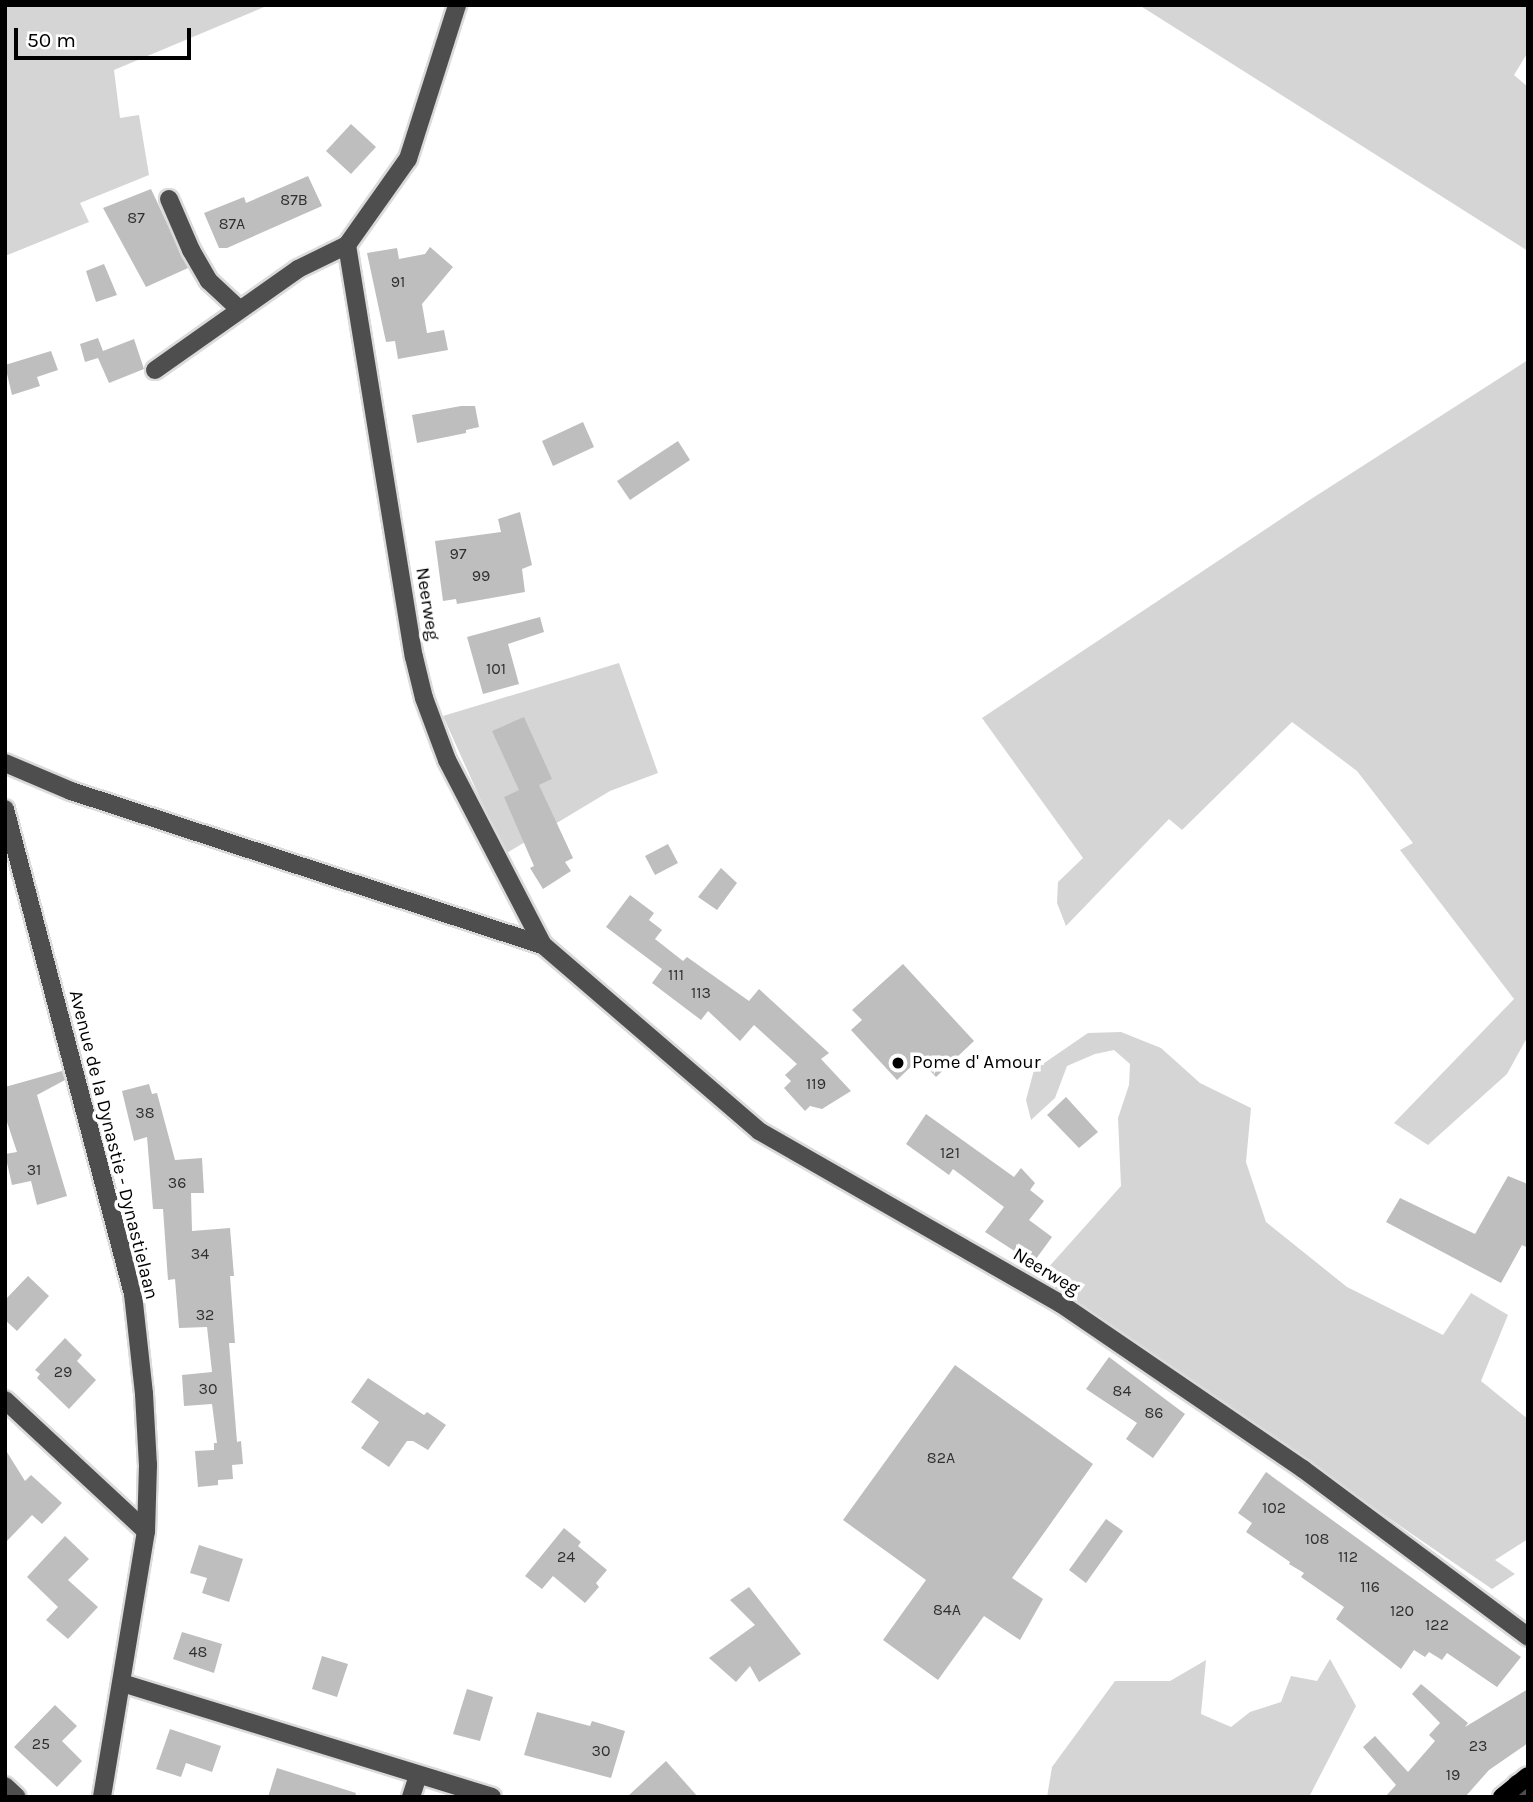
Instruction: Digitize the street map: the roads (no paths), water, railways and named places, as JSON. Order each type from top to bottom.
[{"type":"main road","points":[[1502,1797],[1523,1786]]},
{"type":"street","points":[[155,370],[238,308],[298,269],[347,245],[408,159],[457,5]]},
{"type":"street","points":[[169,199],[191,250],[209,281],[238,308]]},
{"type":"street","name":"Neerweg","points":[[347,245],[414,657],[424,698],[447,760],[543,945],[759,1131],[1061,1304],[1303,1469],[1528,1637]]},
{"type":"street","name":"Neerweg","points":[[5,763],[71,791],[543,945]]},
{"type":"street","name":"Avenue de la Dynastie - Dynastielaan","points":[[5,809],[133,1294],[148,1465],[146,1531],[102,1797]]},
{"type":"street","points":[[5,1400],[146,1531]]},
{"type":"street","points":[[122,1683],[492,1797]]},
{"type":"street","points":[[411,1797],[418,1776]]},
{"type":"street","points":[[5,1786],[17,1797]]},
{"type":"place","name":"Pome d' Amour","points":[[898,1063]]}]
